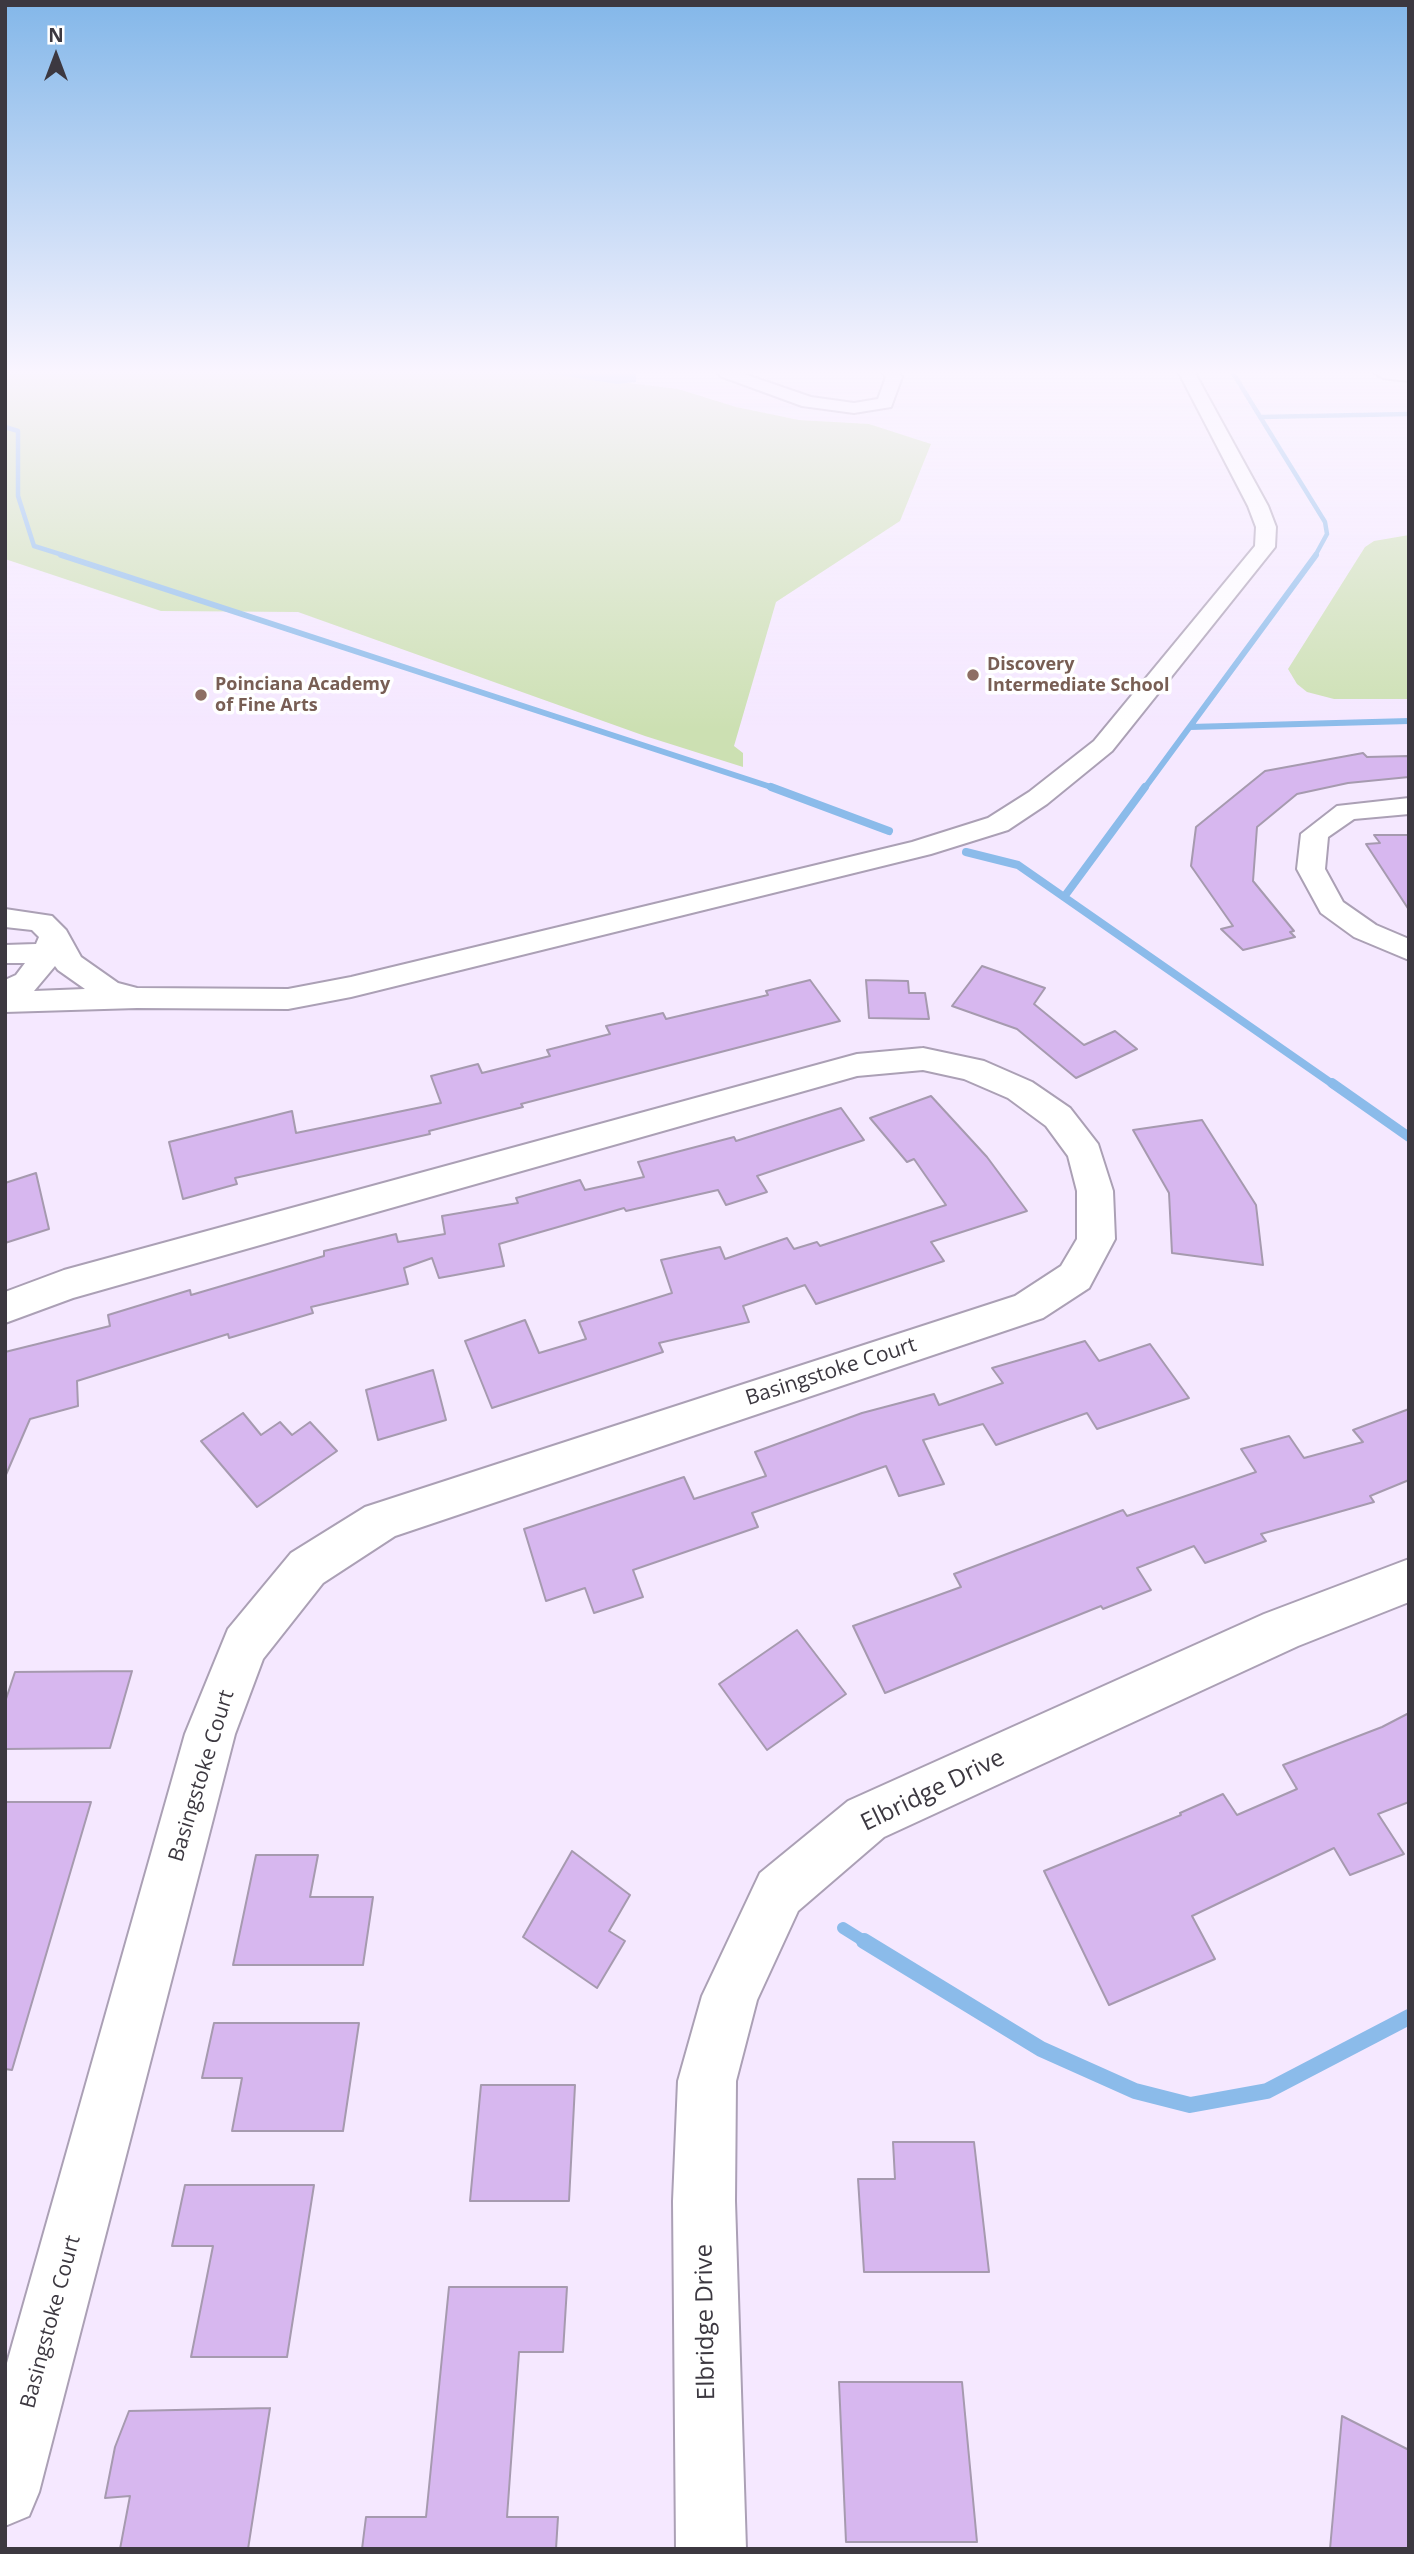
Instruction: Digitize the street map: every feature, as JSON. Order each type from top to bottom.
[{"type":"street","points":[[5,1002],[137,998],[288,999],[351,987],[921,848],[999,824],[1103,746],[1265,547],[1266,527],[1251,492]]},
{"type":"street","points":[[1409,806],[1347,812],[1315,834],[1311,869],[1331,907],[1365,931],[1409,951]]},
{"type":"street","points":[[5,918],[41,922],[51,945],[69,963],[107,990],[137,998]]},
{"type":"street","points":[[5,954],[51,945]]},
{"type":"street","points":[[5,993],[27,982],[51,945]]},
{"type":"street","name":"Basingstoke Court","points":[[5,1308],[64,1285],[857,1065],[923,1059],[972,1069],[1020,1090],[1058,1117],[1085,1153],[1095,1191],[1096,1239],[1075,1277],[1028,1307],[381,1521],[307,1568],[245,1645],[210,1734],[5,2492]]},
{"type":"street","name":"Elbridge Drive","points":[[711,2549],[704,2201],[707,2081],[730,1996],[779,1892],[866,1819],[1281,1630],[1409,1580]]},
{"type":"green space","points":[[5,492],[912,492],[900,521],[776,602],[734,746],[743,753],[743,767],[645,736],[298,612],[161,611],[5,559]]},
{"type":"green space","points":[[1409,535],[1409,699],[1334,699],[1307,692],[1297,684],[1288,669],[1365,547],[1374,541]]},
{"type":"building","points":[[1363,753],[1367,757],[1409,756],[1409,777],[1348,783],[1297,794],[1257,827],[1253,881],[1294,931],[1290,932],[1295,937],[1243,950],[1221,929],[1233,926],[1191,866],[1196,827],[1265,771]]},
{"type":"building","points":[[1374,835],[1409,835],[1409,910],[1366,844],[1380,843]]},
{"type":"building","points":[[982,966],[1045,988],[1034,1004],[1084,1045],[1115,1031],[1137,1049],[1076,1078],[1017,1029],[952,1006]]},
{"type":"building","points":[[810,980],[840,1021],[521,1104],[523,1107],[429,1131],[430,1134],[235,1178],[237,1184],[183,1199],[169,1142],[292,1111],[296,1133],[441,1103],[431,1076],[478,1064],[482,1073],[550,1056],[547,1050],[610,1034],[606,1026],[663,1013],[666,1019],[768,995],[766,991]]},
{"type":"building","points":[[866,980],[908,981],[909,993],[925,993],[929,1019],[869,1018]]},
{"type":"building","points":[[931,1096],[987,1157],[1027,1211],[931,1242],[944,1261],[816,1304],[805,1285],[743,1306],[749,1322],[659,1343],[663,1352],[492,1408],[465,1341],[525,1320],[539,1353],[586,1339],[579,1322],[672,1293],[661,1260],[720,1247],[725,1259],[787,1238],[794,1249],[817,1242],[820,1246],[946,1205],[914,1159],[907,1162],[870,1118]]},
{"type":"building","points":[[841,1108],[864,1140],[757,1176],[767,1192],[726,1205],[718,1190],[626,1211],[624,1208],[499,1244],[504,1266],[439,1278],[432,1258],[404,1268],[408,1284],[311,1307],[313,1313],[229,1338],[228,1334],[77,1381],[78,1406],[30,1419],[5,1477],[5,1352],[110,1326],[108,1315],[190,1290],[191,1295],[324,1256],[324,1251],[396,1234],[398,1242],[445,1234],[442,1216],[518,1203],[516,1198],[580,1180],[585,1190],[644,1177],[638,1162],[734,1137],[736,1141]]},
{"type":"building","points":[[1202,1120],[1256,1205],[1263,1265],[1172,1253],[1169,1193],[1133,1130]]},
{"type":"building","points":[[36,1173],[49,1229],[5,1243],[5,1183]]},
{"type":"building","points":[[1085,1341],[1099,1361],[1150,1344],[1189,1398],[1097,1429],[1087,1413],[996,1445],[983,1424],[923,1440],[944,1484],[899,1496],[886,1466],[752,1513],[758,1527],[633,1570],[643,1597],[594,1613],[585,1588],[546,1601],[524,1529],[684,1477],[694,1499],[766,1476],[755,1452],[862,1413],[934,1394],[939,1405],[1003,1383],[992,1368]]},
{"type":"building","points":[[433,1370],[446,1420],[378,1440],[366,1390]]},
{"type":"building","points":[[1409,1409],[1409,1480],[1370,1496],[1374,1502],[1261,1534],[1266,1541],[1205,1563],[1194,1546],[1137,1568],[1151,1590],[1103,1609],[1101,1606],[885,1693],[853,1626],[961,1587],[954,1574],[1123,1510],[1127,1516],[1256,1472],[1241,1449],[1289,1436],[1304,1458],[1363,1442],[1353,1430]]},
{"type":"building","points":[[243,1413],[261,1435],[280,1422],[292,1435],[310,1422],[337,1451],[257,1507],[201,1441]]},
{"type":"building","points":[[797,1630],[846,1694],[767,1750],[719,1684]]},
{"type":"building","points":[[132,1671],[110,1748],[5,1749],[5,1702],[15,1672]]},
{"type":"building","points":[[1409,1713],[1409,1802],[1378,1814],[1404,1854],[1350,1875],[1334,1848],[1192,1916],[1215,1959],[1109,2005],[1044,1871],[1181,1815],[1180,1813],[1223,1794],[1237,1815],[1297,1789],[1283,1765],[1382,1727]]},
{"type":"building","points":[[5,1802],[91,1802],[12,2070],[5,2069]]},
{"type":"building","points":[[572,1851],[630,1895],[609,1931],[625,1941],[597,1988],[523,1937]]},
{"type":"building","points":[[256,1855],[318,1855],[310,1897],[373,1897],[363,1965],[233,1965]]},
{"type":"building","points":[[214,2023],[359,2023],[343,2131],[232,2131],[242,2078],[202,2078]]},
{"type":"building","points":[[481,2085],[575,2085],[569,2201],[470,2201]]},
{"type":"building","points":[[893,2142],[974,2142],[989,2272],[864,2272],[858,2179],[895,2179]]},
{"type":"building","points":[[185,2185],[314,2185],[287,2357],[191,2357],[213,2246],[172,2246]]},
{"type":"building","points":[[449,2287],[567,2287],[563,2352],[519,2352],[507,2517],[558,2517],[556,2549],[362,2549],[366,2517],[426,2517]]},
{"type":"building","points":[[839,2382],[962,2382],[977,2542],[846,2542]]},
{"type":"building","points":[[270,2408],[248,2549],[120,2549],[130,2496],[105,2498],[115,2447],[129,2411]]},
{"type":"building","points":[[1342,2416],[1409,2450],[1409,2549],[1330,2549]]},
{"type":"waterway","points":[[18,492],[34,546],[66,556]]},
{"type":"waterway","points":[[1307,492],[1325,522],[1327,534],[1315,556]]},
{"type":"waterway","points":[[61,555],[772,787]]},
{"type":"waterway","points":[[1144,789],[1316,555]]},
{"type":"waterway","points":[[1190,727],[1409,721]]},
{"type":"waterway","points":[[772,787],[777,789]]},
{"type":"waterway","points":[[772,787],[889,831]]},
{"type":"waterway","points":[[1064,897],[1145,787]]},
{"type":"waterway","points":[[966,852],[1018,865],[1334,1085]]},
{"type":"waterway","points":[[1332,1083],[1409,1137]]},
{"type":"waterway","points":[[843,1928],[867,1943]]},
{"type":"waterway","points":[[864,1941],[1041,2049],[1135,2091],[1190,2105],[1267,2091],[1409,2017]]},
{"type":"place","name":"Discovery Intermediate School","points":[[973,675]]},
{"type":"place","name":"Poinciana Academy of Fine Arts","points":[[201,695]]}]
